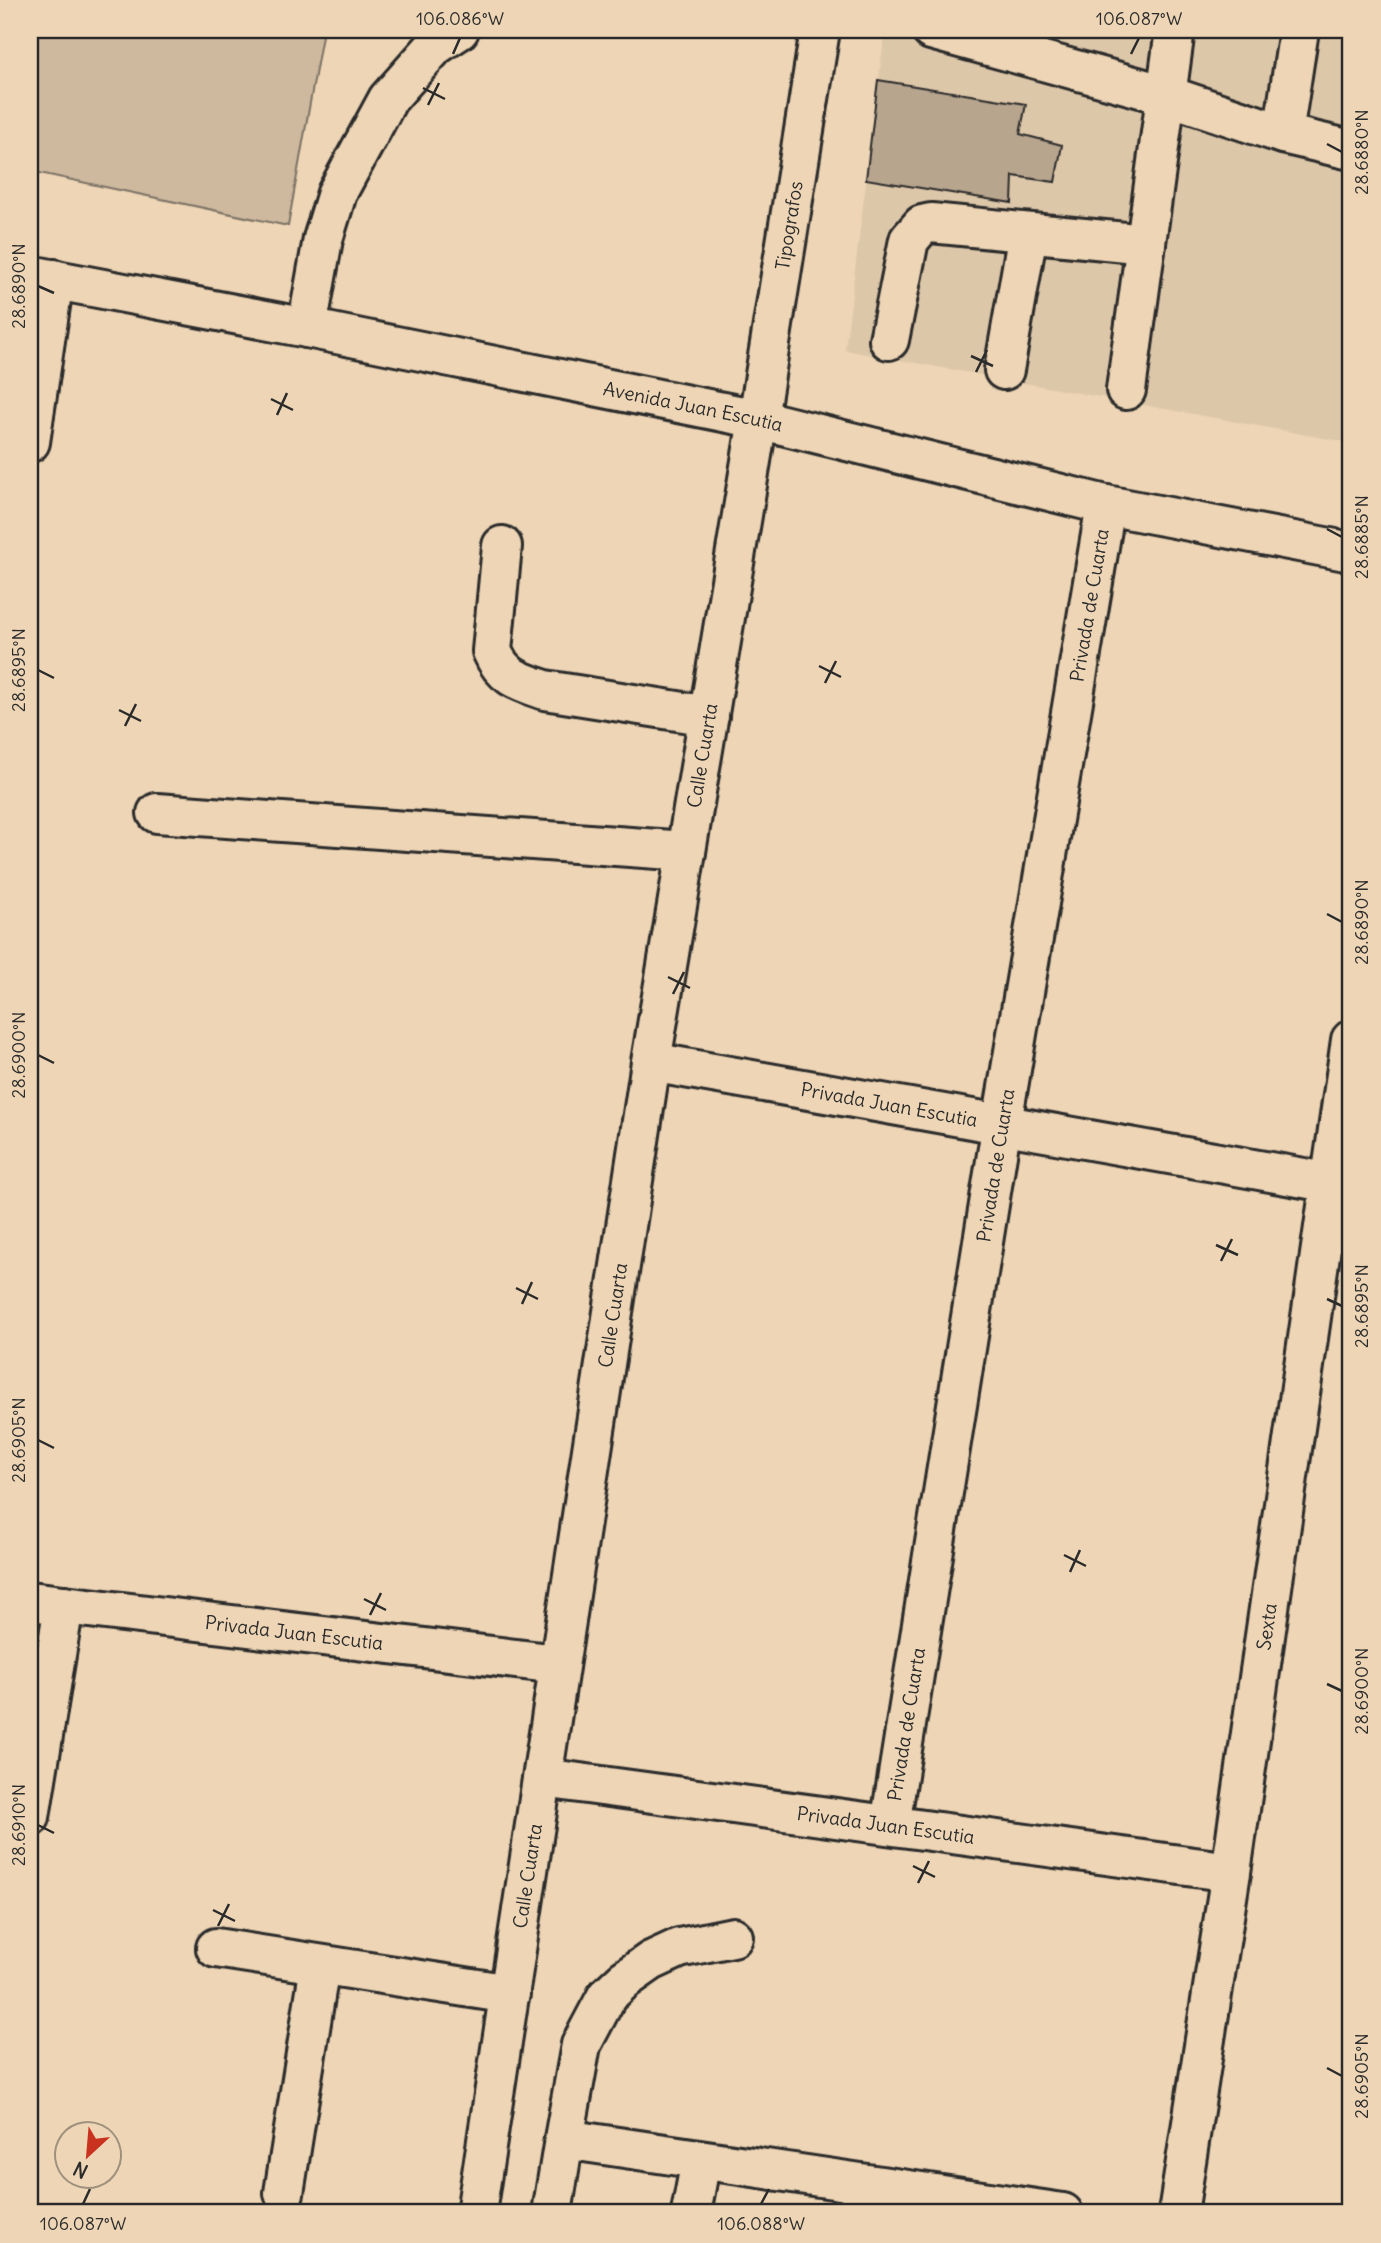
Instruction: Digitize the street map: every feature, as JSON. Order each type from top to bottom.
[{"type":"street","points":[[307,328],[323,239],[337,193],[388,99],[436,45],[459,30]]},
{"type":"street","name":"Tipografos","points":[[758,419],[820,30]]},
{"type":"street","points":[[931,30],[1049,45],[1166,95],[1283,134],[1351,150]]},
{"type":"street","points":[[1126,390],[1175,30]]},
{"type":"street","points":[[1283,134],[1299,30]]},
{"type":"street","points":[[889,340],[908,240],[922,225],[931,223],[1146,244]]},
{"type":"street","points":[[1004,370],[1028,233]]},
{"type":"street","points":[[30,442],[42,277]]},
{"type":"street","name":"Avenida Juan Escutia","points":[[42,277],[758,419],[1106,505],[1351,552]]},
{"type":"street","name":"Calle Cuarta","points":[[476,2213],[651,1062],[758,419]]},
{"type":"street","name":"Privada de Cuarta","points":[[890,1825],[1002,1123],[1106,505]]},
{"type":"street","points":[[502,546],[492,651],[498,666],[519,682],[545,690],[709,716]]},
{"type":"street","points":[[157,813],[686,851]]},
{"type":"street","name":"Sexta","points":[[1178,2213],[1231,1872],[1351,1040]]},
{"type":"street","name":"Privada Juan Escutia","points":[[651,1062],[1332,1183]]},
{"type":"street","points":[[30,1817],[47,1603]]},
{"type":"street","name":"Privada Juan Escutia","points":[[47,1603],[558,1664]]},
{"type":"street","name":"Privada Juan Escutia","points":[[543,1778],[1231,1872]]},
{"type":"street","points":[[552,2213],[581,2045],[607,1996],[633,1973],[669,1952],[733,1937]]},
{"type":"street","points":[[216,1948],[510,1994]]},
{"type":"street","points":[[284,2193],[320,1965]]},
{"type":"street","points":[[564,2139],[1063,2213]]},
{"type":"street","points":[[691,2213],[701,2160]]},
{"type":"shaded area","points":[[30,30],[323,30],[288,226],[30,171]]},
{"type":"shaded area","points":[[885,30],[1351,30],[1351,443],[845,350]]},
{"type":"building","points":[[878,80],[1026,104],[1020,134],[1062,145],[1055,182],[1013,176],[1012,203],[866,179]]}]
